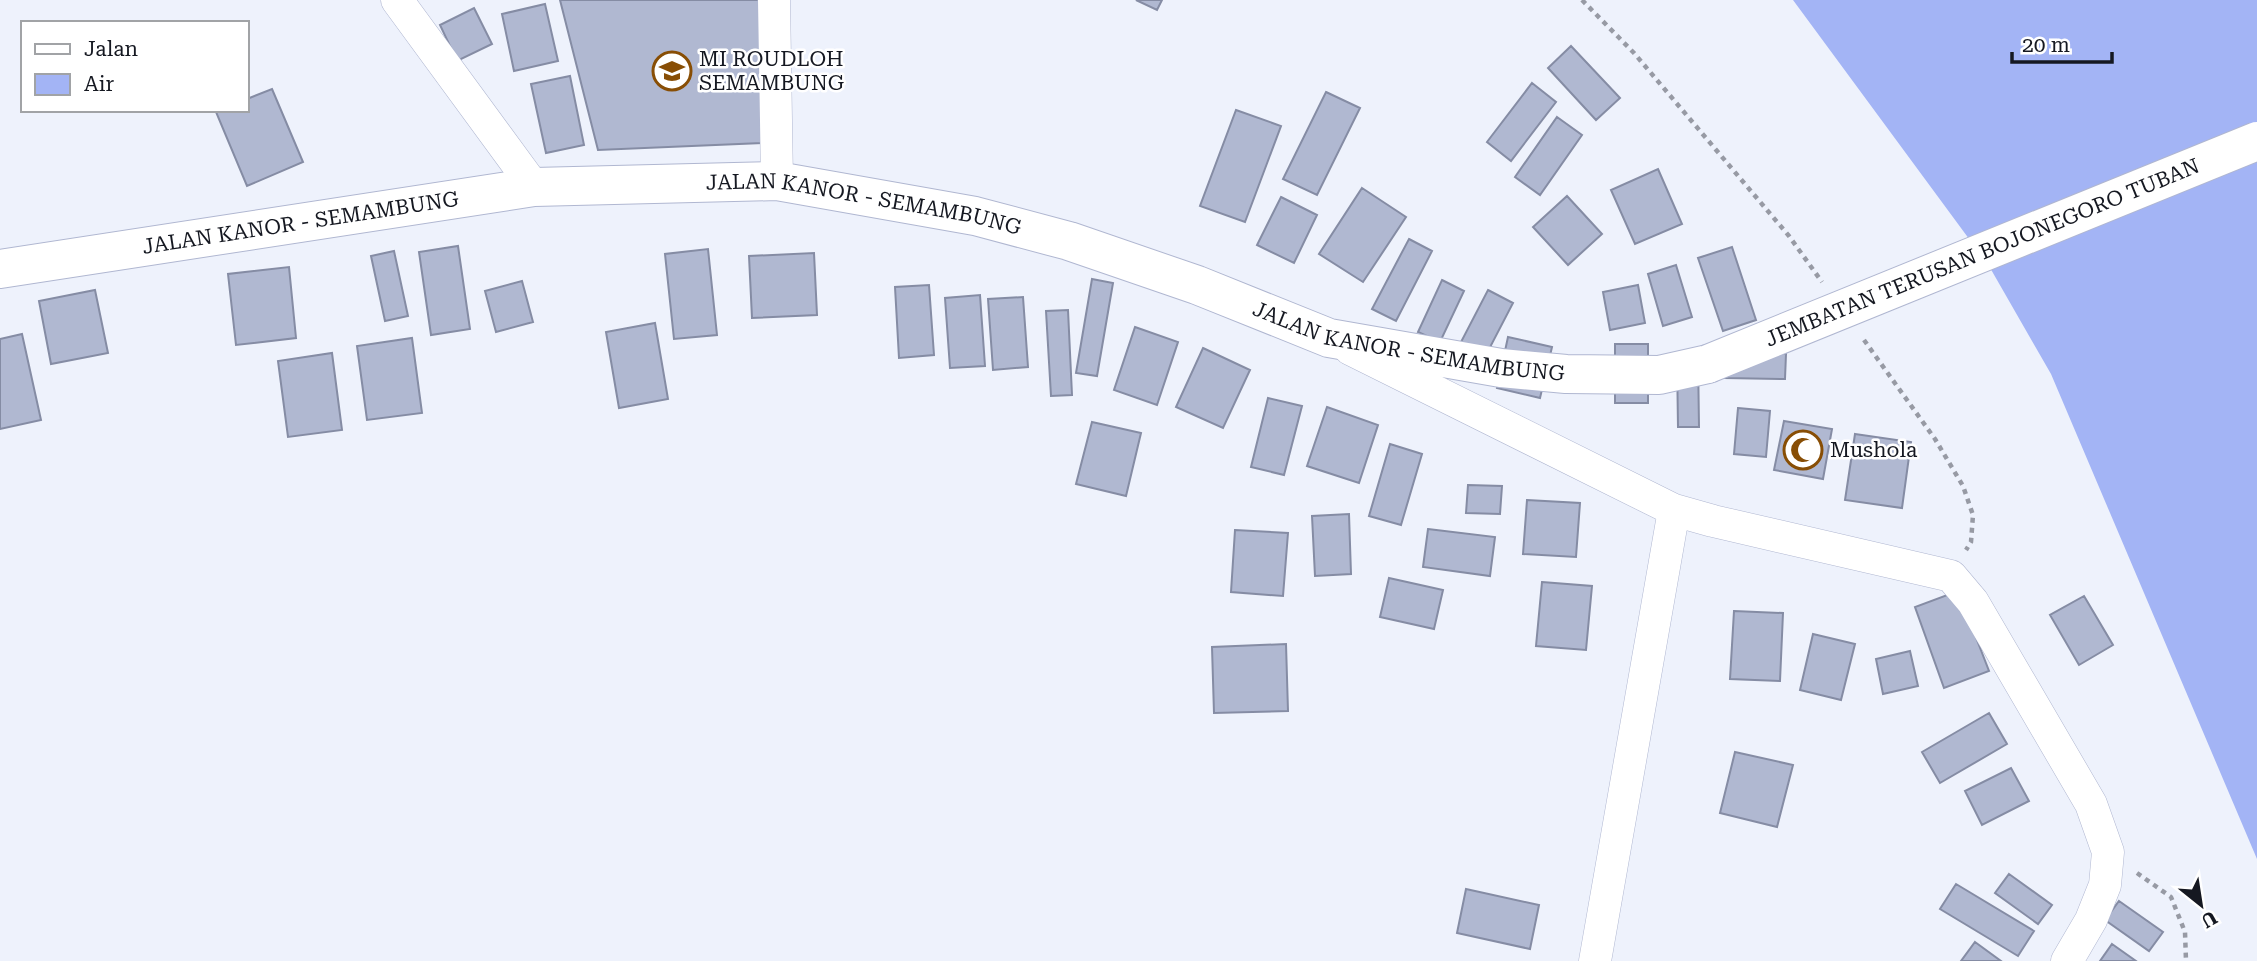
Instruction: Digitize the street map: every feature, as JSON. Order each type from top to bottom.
[{"type":"street","points":[[397,0],[534,187]]},
{"type":"street","points":[[775,0],[777,181]]},
{"type":"street","name":"JEMBATAN TERUSAN BOJONEGORO TUBAN","points":[[1708,364],[2257,141]]},
{"type":"street","name":"JALAN KANOR - SEMAMBUNG","points":[[0,270],[534,187],[777,181],[975,216],[1069,241],[1197,285],[1329,338],[1501,368],[1566,374],[1659,375],[1708,364]]},
{"type":"street","points":[[1329,338],[1674,510],[1951,576],[1973,603],[2091,804],[2108,852],[2105,885],[2091,920],[2067,961]]},
{"type":"street","points":[[1595,961],[1674,510]]},
{"type":"path","points":[[1583,0],[1634,53],[1789,236],[1827,289]]},
{"type":"path","points":[[1858,332],[1935,439],[1963,486],[1973,515],[1971,542],[1951,576]]},
{"type":"path","points":[[2108,852],[2171,897],[2185,932],[2186,961]]},
{"type":"water","points":[[1793,0],[2257,0],[2257,859],[2051,374],[1989,266]]},
{"type":"building","name":"MI ROUDLOH SEMAMBUNG","points":[[560,0],[771,0],[762,143],[598,150]]},
{"type":"building","points":[[1136,0],[1162,0],[1157,10]]},
{"type":"building","points":[[545,4],[558,61],[514,71],[502,14]]},
{"type":"building","points":[[474,8],[492,44],[457,61],[440,25]]},
{"type":"building","points":[[1571,46],[1620,98],[1596,120],[1548,68]]},
{"type":"building","points":[[570,76],[584,145],[546,153],[531,84]]},
{"type":"building","points":[[1532,83],[1556,102],[1511,161],[1487,142]]},
{"type":"building","points":[[272,89],[303,162],[247,186],[216,112],[248,112],[248,99]]},
{"type":"building","points":[[1326,92],[1360,108],[1317,195],[1283,179]]},
{"type":"building","points":[[1236,110],[1281,126],[1245,222],[1200,206]]},
{"type":"building","points":[[1557,117],[1582,135],[1540,195],[1515,177]]},
{"type":"building","points":[[1658,169],[1682,224],[1635,244],[1611,190]]},
{"type":"building","points":[[1362,188],[1406,217],[1363,282],[1319,254]]},
{"type":"building","points":[[1567,196],[1602,234],[1568,265],[1533,227]]},
{"type":"building","points":[[1281,197],[1317,215],[1294,263],[1257,245]]},
{"type":"building","points":[[1409,239],[1432,251],[1396,321],[1372,309]]},
{"type":"building","points":[[458,246],[470,329],[431,335],[419,252]]},
{"type":"building","points":[[1732,247],[1756,320],[1723,331],[1698,258]]},
{"type":"building","points":[[708,249],[717,335],[674,339],[665,254]]},
{"type":"building","points":[[394,251],[408,316],[385,321],[371,256]]},
{"type":"building","points":[[814,253],[817,315],[752,318],[749,256]]},
{"type":"building","points":[[1676,265],[1692,317],[1663,326],[1648,274]]},
{"type":"building","points":[[289,267],[296,338],[236,345],[228,274]]},
{"type":"building","points":[[1092,279],[1113,283],[1097,376],[1076,373]]},
{"type":"building","points":[[1442,280],[1464,291],[1440,342],[1418,332]]},
{"type":"building","points":[[522,281],[533,322],[496,332],[485,291]]},
{"type":"building","points":[[929,285],[934,355],[899,358],[895,287]]},
{"type":"building","points":[[1638,285],[1645,323],[1610,330],[1603,292]]},
{"type":"building","points":[[95,290],[108,353],[51,364],[39,301]]},
{"type":"building","points":[[1488,290],[1513,303],[1486,355],[1461,342]]},
{"type":"building","points":[[980,295],[985,366],[950,368],[945,298]]},
{"type":"building","points":[[1023,297],[1028,367],[993,370],[988,299]]},
{"type":"building","points":[[1068,310],[1072,395],[1051,396],[1046,311]]},
{"type":"building","points":[[655,323],[668,399],[619,408],[606,332]]},
{"type":"building","points":[[1135,327],[1178,342],[1157,405],[1114,390]]},
{"type":"building","points":[[22,334],[41,420],[0,429],[0,339]]},
{"type":"building","points":[[1508,337],[1552,347],[1540,398],[1497,388]]},
{"type":"building","points":[[412,338],[422,413],[367,420],[357,346]]},
{"type":"building","points":[[1615,344],[1648,344],[1648,403],[1615,403]]},
{"type":"building","points":[[1203,348],[1250,370],[1223,428],[1176,407]]},
{"type":"building","points":[[332,353],[342,430],[288,437],[278,361]]},
{"type":"building","points":[[1726,353],[1786,354],[1785,379],[1725,378]]},
{"type":"building","points":[[1698,356],[1699,427],[1678,427],[1677,357]]},
{"type":"building","points":[[1268,398],[1302,406],[1284,475],[1251,467]]},
{"type":"building","points":[[1327,407],[1378,425],[1359,483],[1307,466]]},
{"type":"building","points":[[1738,408],[1770,411],[1766,457],[1734,454]]},
{"type":"building","name":"Mushola","points":[[1784,421],[1832,429],[1823,479],[1774,470]]},
{"type":"building","points":[[1092,422],[1141,433],[1126,496],[1076,484]]},
{"type":"building","points":[[1855,434],[1911,442],[1902,508],[1845,500]]},
{"type":"building","points":[[1390,444],[1422,454],[1401,525],[1369,516]]},
{"type":"building","points":[[1468,485],[1502,486],[1500,514],[1466,513]]},
{"type":"building","points":[[1527,500],[1580,503],[1576,557],[1523,554]]},
{"type":"building","points":[[1349,514],[1351,574],[1315,576],[1312,516]]},
{"type":"building","points":[[1428,529],[1495,537],[1490,576],[1423,567]]},
{"type":"building","points":[[1235,530],[1288,533],[1283,596],[1231,592]]},
{"type":"building","points":[[1389,578],[1443,590],[1434,629],[1380,617]]},
{"type":"building","points":[[1542,582],[1592,586],[1586,650],[1536,646]]},
{"type":"building","points":[[1958,591],[1989,671],[1944,688],[1915,607]]},
{"type":"building","points":[[2084,596],[2113,645],[2079,665],[2050,615]]},
{"type":"building","points":[[1734,611],[1783,613],[1780,681],[1730,679]]},
{"type":"building","points":[[1813,634],[1855,644],[1841,700],[1800,690]]},
{"type":"building","points":[[1286,644],[1288,711],[1214,713],[1212,647]]},
{"type":"building","points":[[1910,651],[1918,686],[1883,694],[1876,659]]},
{"type":"building","points":[[1989,713],[2007,744],[1940,783],[1922,752]]},
{"type":"building","points":[[1735,752],[1793,765],[1777,827],[1720,813]]},
{"type":"building","points":[[2011,768],[2029,801],[1982,825],[1965,791]]},
{"type":"building","points":[[2009,874],[2052,905],[2038,924],[1995,893]]},
{"type":"building","points":[[1956,884],[2034,931],[2018,956],[1940,909]]},
{"type":"building","points":[[1466,889],[1539,905],[1530,949],[1457,933]]},
{"type":"building","points":[[2119,901],[2163,932],[2149,951],[2105,920]]},
{"type":"building","points":[[1975,942],[2001,961],[1961,961]]},
{"type":"building","points":[[2112,944],[2136,961],[2100,961]]},
{"type":"place","name":"MI ROUDLOH SEMAMBUNG","points":[[672,71]]},
{"type":"place","name":"Mushola","points":[[1803,450]]}]
